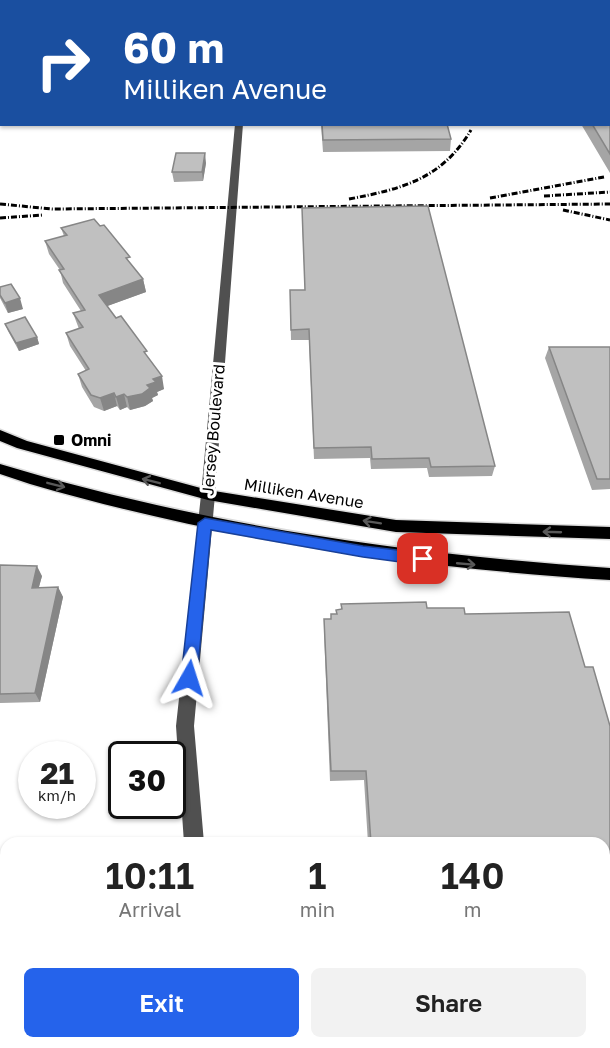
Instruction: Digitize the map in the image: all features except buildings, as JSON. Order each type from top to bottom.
[{"type":"main road","name":"Milliken Avenue","points":[[0,435],[22,445],[208,495],[396,526],[610,533]]},
{"type":"main road","points":[[0,469],[205,523],[363,552],[448,562],[610,574]]},
{"type":"street","name":"Jersey Boulevard","points":[[194,837],[185,726],[208,495],[239,126]]},
{"type":"railway","points":[[349,199],[403,186],[434,171],[460,147],[471,130]]},
{"type":"railway","points":[[490,198],[604,177]]},
{"type":"railway","points":[[544,196],[610,192]]},
{"type":"railway","points":[[0,204],[52,209],[610,204]]},
{"type":"railway","points":[[563,210],[610,220]]},
{"type":"railway","points":[[0,218],[43,215]]},
{"type":"place","name":"Omni","points":[[59,440]]},
{"type":"route","points":[[189,678],[205,523],[363,552],[423,559]]}]
